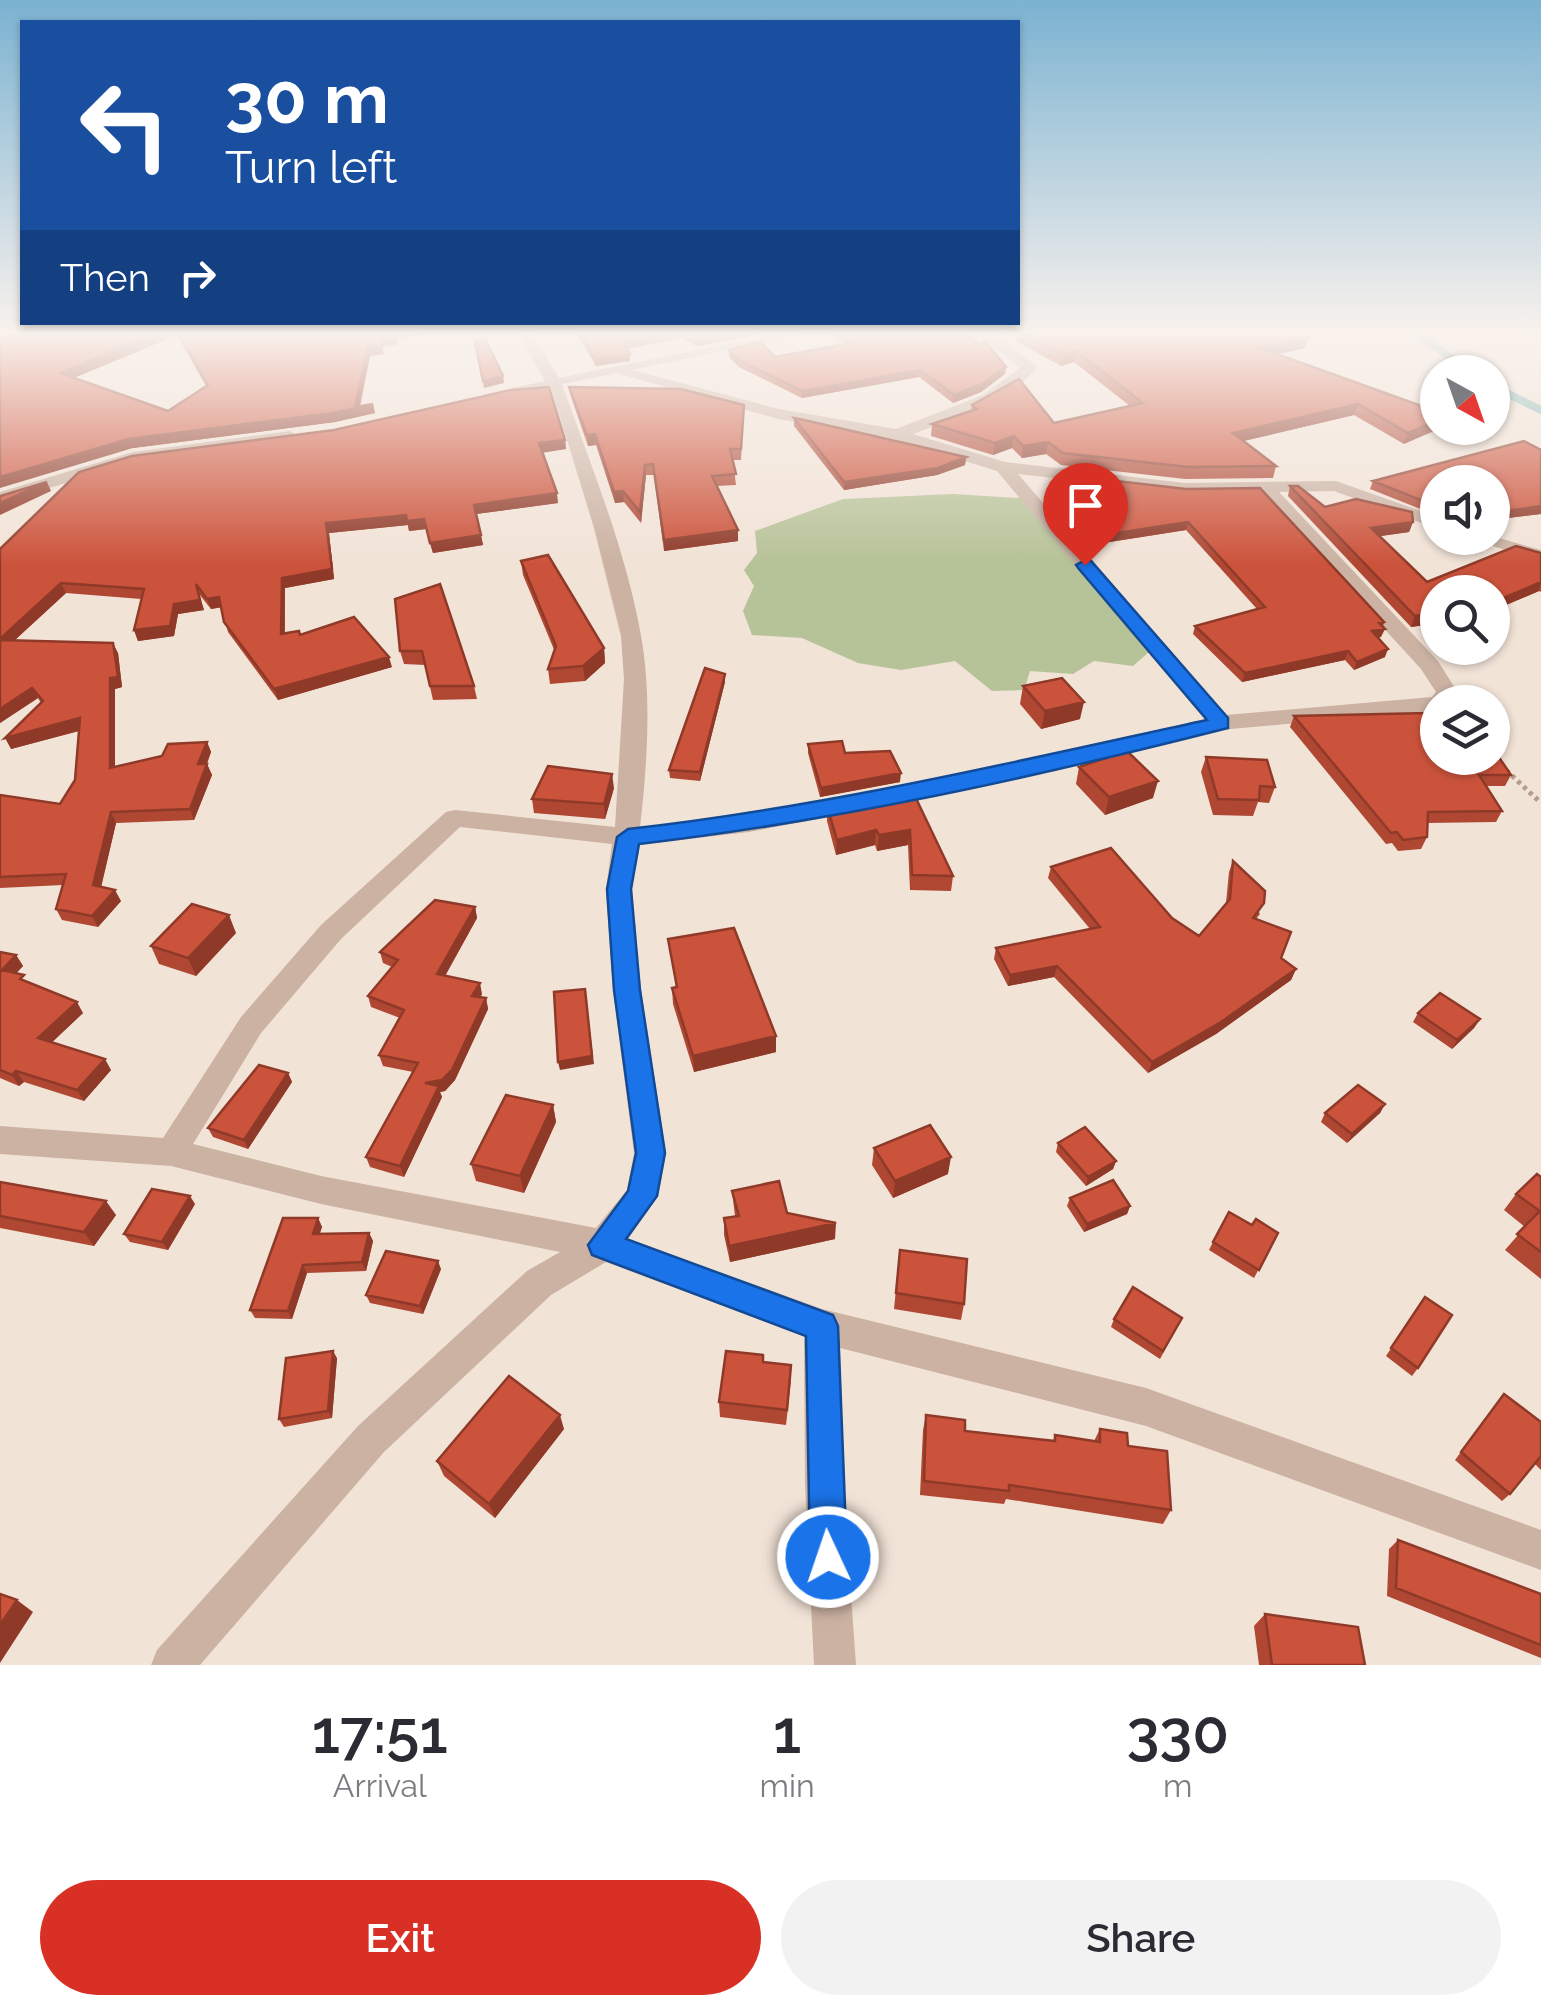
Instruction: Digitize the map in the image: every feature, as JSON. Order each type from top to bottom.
[{"type":"street","points":[[172,1665],[371,1439],[455,1357],[539,1284],[603,1245],[642,1196],[650,1153],[627,990],[619,889],[628,837],[635,680],[631,636],[603,528],[562,409]]},
{"type":"street","points":[[758,409],[897,434],[1003,467],[1160,487],[1266,490],[1336,486],[1420,517]]},
{"type":"street","points":[[897,434],[959,409]]},
{"type":"street","points":[[0,498],[133,457],[303,435]]},
{"type":"street","points":[[1003,467],[1220,723]]},
{"type":"street","points":[[1266,490],[1430,666],[1442,685]]},
{"type":"street","points":[[1510,547],[1541,556]]},
{"type":"street","points":[[171,1152],[251,1025],[332,932],[455,818],[628,837],[749,824],[1220,723],[1420,705]]},
{"type":"street","points":[[0,1140],[171,1152],[321,1190],[603,1245],[822,1326],[1146,1407],[1541,1550]]},
{"type":"street","points":[[822,1326],[824,1484],[835,1665]]},
{"type":"path","points":[[1510,774],[1541,803]]},
{"type":"green space","points":[[953,494],[1020,498],[1149,652],[1133,666],[1094,661],[1073,674],[1030,671],[1024,690],[992,691],[955,661],[901,670],[858,663],[802,638],[752,635],[743,611],[754,586],[744,570],[757,553],[755,531],[843,499]]},
{"type":"building","points":[[0,409],[352,409],[129,439],[0,477]]},
{"type":"building","points":[[428,409],[556,409],[565,440],[539,443],[557,493],[474,505],[481,535],[430,543],[424,519],[407,521],[406,515],[326,523],[332,569],[282,578],[281,634],[299,631],[300,635],[354,617],[389,657],[274,689],[224,622],[219,597],[207,599],[196,584],[200,600],[174,604],[170,626],[134,630],[144,589],[61,583],[0,639],[0,549],[79,472],[132,456],[334,430]]},
{"type":"building","points":[[577,409],[744,409],[741,449],[730,449],[736,474],[712,476],[738,530],[664,540],[653,464],[645,465],[640,512],[623,491],[614,492],[595,434],[587,435]]},
{"type":"building","points":[[977,409],[1043,409],[1054,423],[1118,409],[1338,409],[1233,433],[1276,466],[1188,467],[1063,453],[1048,442],[1023,446],[1014,436],[995,443],[932,424]]},
{"type":"building","points":[[1366,409],[1420,409],[1420,428],[1408,433]]},
{"type":"building","points":[[794,418],[966,457],[938,468],[844,482]]},
{"type":"building","points":[[1524,441],[1541,450],[1541,506],[1510,510],[1510,465],[1433,465],[1510,445]]},
{"type":"building","points":[[1420,469],[1420,500],[1373,481]]},
{"type":"building","points":[[1073,476],[1186,489],[1260,488],[1384,622],[1379,623],[1385,629],[1372,631],[1388,649],[1357,662],[1348,651],[1245,673],[1195,626],[1265,607],[1188,522],[1104,535]]},
{"type":"building","points":[[47,482],[0,503],[0,496]]},
{"type":"building","points":[[1290,486],[1298,486],[1325,507],[1356,499],[1412,512],[1413,522],[1371,528],[1420,575],[1420,615],[1415,616]]},
{"type":"building","points":[[1516,546],[1541,553],[1541,582],[1510,595],[1510,575],[1444,575],[1494,555],[1510,555],[1510,548]]},
{"type":"building","points":[[548,555],[604,648],[583,666],[548,669],[556,646],[521,561]]},
{"type":"building","points":[[440,584],[474,686],[430,686],[422,651],[400,651],[395,599]]},
{"type":"building","points":[[0,640],[113,643],[118,677],[110,678],[110,768],[162,756],[168,744],[207,742],[198,764],[207,764],[190,809],[111,812],[93,885],[115,890],[92,916],[56,909],[66,874],[0,877],[0,795],[60,804],[75,780],[80,718],[5,738],[43,701],[32,688],[0,709]]},
{"type":"building","points":[[705,668],[725,674],[700,772],[669,770]]},
{"type":"building","points":[[1062,678],[1084,702],[1045,711],[1023,686]]},
{"type":"building","points":[[1420,713],[1420,775],[1479,775],[1502,811],[1428,812],[1427,837],[1403,840],[1397,832],[1391,833],[1294,716]]},
{"type":"building","points":[[842,741],[845,753],[890,751],[901,773],[821,788],[808,744]]},
{"type":"building","points":[[1127,751],[1158,781],[1109,797],[1079,767]]},
{"type":"building","points":[[1206,757],[1267,760],[1275,787],[1260,786],[1259,800],[1218,799]]},
{"type":"building","points":[[548,766],[612,774],[604,804],[532,799]]},
{"type":"building","points":[[912,790],[953,876],[912,875],[910,830],[879,835],[876,830],[837,840],[827,806]]},
{"type":"building","points":[[1111,848],[1172,918],[1199,936],[1230,899],[1233,861],[1265,891],[1264,903],[1253,918],[1291,932],[1281,958],[1296,969],[1221,1022],[1152,1062],[1057,966],[1010,975],[996,948],[1100,927],[1051,867]]},
{"type":"building","points":[[435,900],[475,907],[437,974],[480,983],[472,996],[486,998],[452,1070],[442,1080],[425,1083],[439,1086],[400,1166],[366,1157],[418,1063],[379,1055],[404,1010],[368,996],[398,960],[380,952]]},
{"type":"building","points":[[192,904],[229,915],[188,958],[151,946]]},
{"type":"building","points":[[734,928],[776,1036],[693,1056],[672,988],[677,987],[668,939]]},
{"type":"building","points":[[0,952],[16,955],[2,970],[24,975],[20,979],[77,1002],[38,1038],[105,1059],[77,1090],[16,1071],[12,1075],[0,1070]]},
{"type":"building","points":[[585,989],[592,1056],[558,1062],[554,992]]},
{"type":"building","points":[[1440,993],[1480,1019],[1457,1040],[1418,1013]]},
{"type":"building","points":[[259,1065],[288,1073],[244,1140],[208,1128]]},
{"type":"building","points":[[1358,1085],[1385,1104],[1352,1134],[1325,1113]]},
{"type":"building","points":[[506,1095],[553,1105],[520,1176],[471,1164]]},
{"type":"building","points":[[930,1125],[951,1157],[895,1181],[874,1148]]},
{"type":"building","points":[[1085,1127],[1116,1161],[1088,1177],[1058,1143]]},
{"type":"building","points":[[1537,1174],[1541,1177],[1541,1252],[1517,1234],[1540,1211],[1516,1194]]},
{"type":"building","points":[[1113,1180],[1130,1206],[1087,1224],[1070,1198]]},
{"type":"building","points":[[779,1181],[787,1213],[836,1223],[729,1246],[724,1218],[739,1216],[732,1191]]},
{"type":"building","points":[[0,1182],[106,1201],[84,1232],[0,1216]]},
{"type":"building","points":[[152,1189],[190,1196],[162,1242],[124,1234]]},
{"type":"building","points":[[1229,1212],[1252,1225],[1256,1219],[1278,1233],[1259,1270],[1213,1242]]},
{"type":"building","points":[[283,1218],[318,1218],[313,1234],[369,1233],[362,1262],[303,1265],[288,1311],[250,1310]]},
{"type":"building","points":[[900,1250],[967,1259],[964,1304],[896,1293]]},
{"type":"building","points":[[386,1251],[438,1261],[420,1306],[366,1295]]},
{"type":"building","points":[[1133,1287],[1182,1318],[1163,1351],[1114,1319]]},
{"type":"building","points":[[1425,1297],[1452,1315],[1418,1368],[1391,1348]]},
{"type":"building","points":[[333,1351],[328,1411],[279,1419],[286,1358]]},
{"type":"building","points":[[726,1351],[763,1355],[763,1362],[791,1365],[787,1410],[719,1402]]},
{"type":"building","points":[[509,1376],[560,1415],[489,1504],[437,1461]]},
{"type":"building","points":[[1504,1394],[1541,1422],[1541,1456],[1510,1494],[1461,1452]]},
{"type":"building","points":[[926,1415],[965,1420],[965,1431],[1055,1441],[1055,1435],[1100,1442],[1100,1429],[1127,1433],[1128,1446],[1167,1451],[1171,1510],[1009,1485],[1009,1491],[924,1481]]},
{"type":"building","points":[[1398,1540],[1541,1594],[1541,1645],[1396,1588]]},
{"type":"building","points":[[0,1594],[17,1600],[0,1625]]},
{"type":"building","points":[[1265,1614],[1358,1627],[1365,1665],[1272,1665]]},
{"type":"route","points":[[828,1557],[822,1326],[603,1245],[642,1196],[650,1153],[627,990],[619,889],[628,837],[749,824],[879,799],[1220,723],[1085,565]]}]
